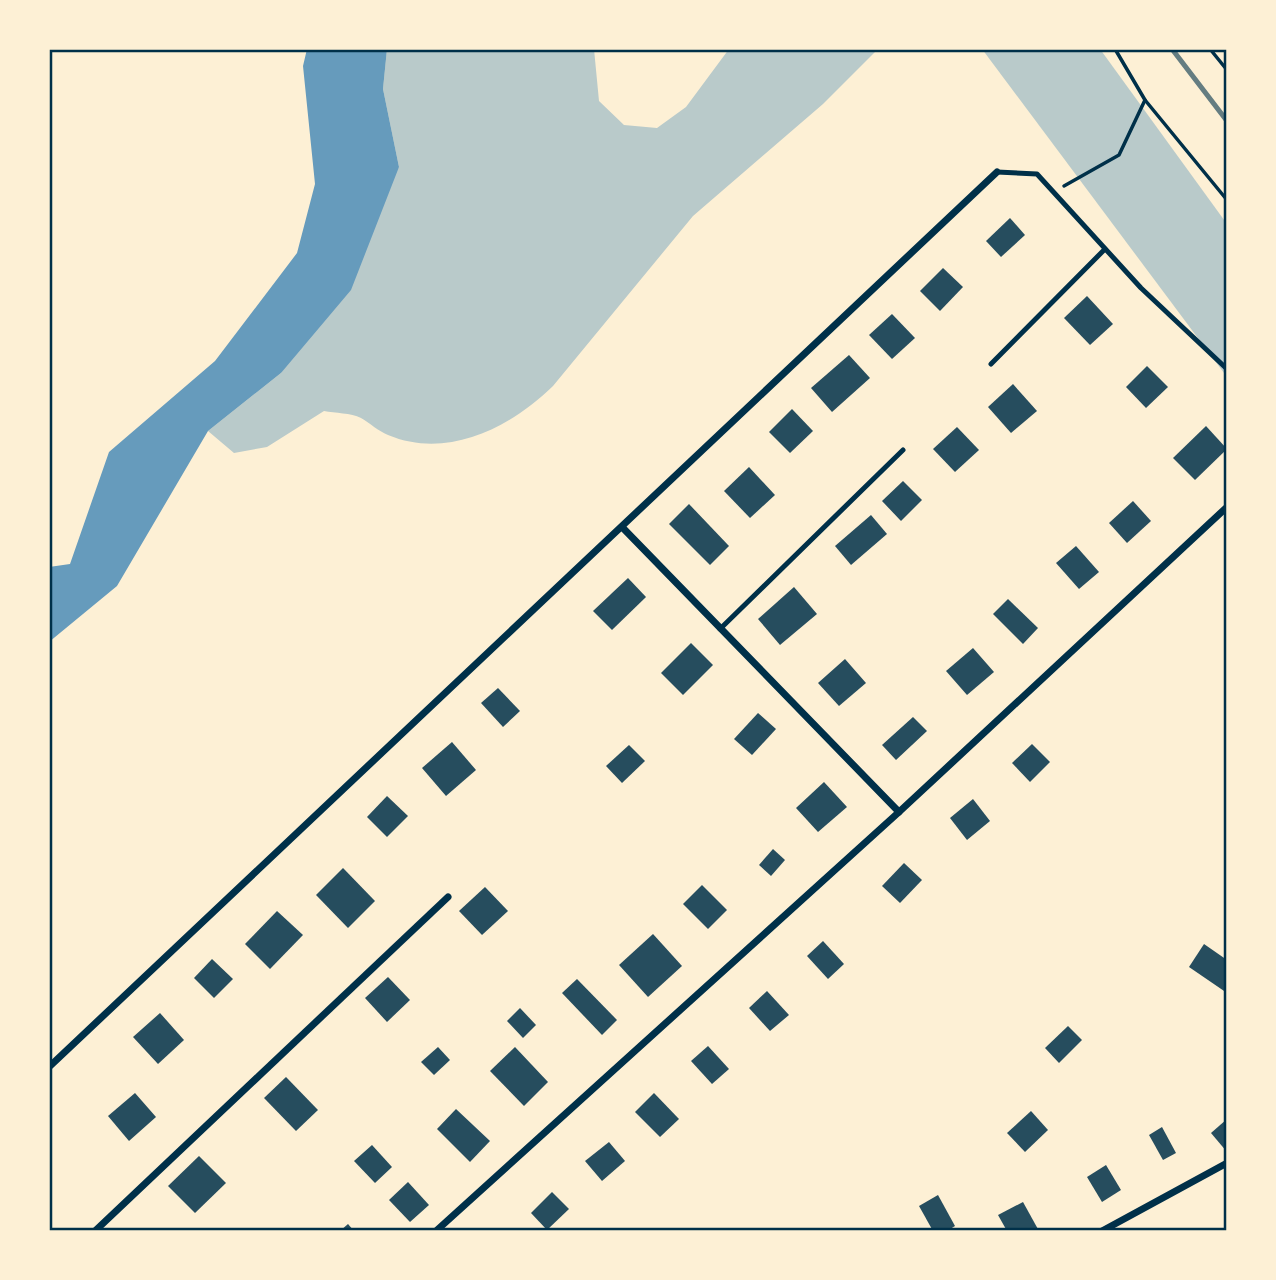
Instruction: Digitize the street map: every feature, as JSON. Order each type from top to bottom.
[{"type":"street","points":[[49,1067],[421,712],[622,527],[997,172]]},
{"type":"street","points":[[436,1231],[899,812],[1227,507]]},
{"type":"street","points":[[622,527],[899,812]]},
{"type":"street","points":[[95,1231],[448,897]]},
{"type":"street","points":[[1102,1231],[1227,1163]]},
{"type":"lane","points":[[997,172],[1037,174],[1141,288],[1227,369]]},
{"type":"lane","points":[[991,364],[1105,249]]},
{"type":"lane","points":[[720,629],[903,450]]},
{"type":"path","points":[[1115,49],[1145,100],[1227,200]]},
{"type":"path","points":[[1210,49],[1227,70]]},
{"type":"path","points":[[1053,192],[1119,155],[1145,100]]},
{"type":"shaded area","points":[[387,49],[594,49],[599,101],[624,125],[657,128],[686,107],[729,49],[878,49],[823,104],[693,216],[553,386],[518,414],[477,435],[433,444],[411,442],[388,435],[357,416],[324,411],[267,447],[234,453],[208,431],[281,373],[399,167],[383,89]]},
{"type":"shaded area","points":[[982,49],[1100,49],[1227,224],[1227,377]]},
{"type":"water","points":[[307,49],[387,49],[383,89],[399,167],[351,290],[281,373],[208,431],[117,586],[49,642],[49,567],[70,564],[109,452],[215,361],[297,253],[315,184],[303,66]]},
{"type":"building","points":[[1010,218],[1025,235],[1001,257],[986,241]]},
{"type":"building","points":[[943,268],[963,287],[940,311],[920,291]]},
{"type":"building","points":[[1087,296],[1113,324],[1090,345],[1064,318]]},
{"type":"building","points":[[892,314],[915,338],[892,359],[869,335]]},
{"type":"building","points":[[849,355],[870,378],[832,412],[811,388]]},
{"type":"building","points":[[1147,366],[1168,387],[1146,408],[1126,387]]},
{"type":"building","points":[[1013,384],[1037,411],[1011,433],[988,407]]},
{"type":"building","points":[[792,409],[813,431],[790,453],[769,432]]},
{"type":"building","points":[[1206,426],[1227,449],[1195,480],[1173,458]]},
{"type":"building","points":[[957,427],[979,450],[955,472],[933,449]]},
{"type":"building","points":[[749,467],[775,495],[750,518],[724,491]]},
{"type":"building","points":[[903,481],[922,500],[901,521],[882,501]]},
{"type":"building","points":[[1133,501],[1151,521],[1127,543],[1109,523]]},
{"type":"building","points":[[689,504],[729,546],[710,565],[669,524]]},
{"type":"building","points":[[871,515],[887,534],[851,565],[835,546]]},
{"type":"building","points":[[1076,546],[1099,572],[1079,589],[1056,563]]},
{"type":"building","points":[[628,578],[646,597],[612,630],[593,611]]},
{"type":"building","points":[[794,587],[817,614],[780,645],[758,619]]},
{"type":"building","points":[[1008,599],[1038,628],[1023,644],[993,614]]},
{"type":"building","points":[[691,643],[713,665],[683,695],[661,673]]},
{"type":"building","points":[[973,648],[994,672],[967,695],[946,671]]},
{"type":"building","points":[[845,659],[866,683],[839,706],[818,683]]},
{"type":"building","points":[[498,688],[520,711],[503,727],[481,703]]},
{"type":"building","points":[[758,713],[776,729],[752,755],[734,739]]},
{"type":"building","points":[[913,717],[927,731],[896,760],[882,745]]},
{"type":"building","points":[[452,742],[476,770],[446,796],[422,768]]},
{"type":"building","points":[[1032,744],[1050,762],[1030,782],[1012,763]]},
{"type":"building","points":[[629,745],[645,761],[622,783],[606,766]]},
{"type":"building","points":[[824,782],[847,807],[818,832],[796,808]]},
{"type":"building","points":[[387,796],[408,816],[387,837],[367,817]]},
{"type":"building","points":[[973,799],[990,821],[967,840],[950,818]]},
{"type":"building","points":[[773,849],[785,860],[771,876],[759,865]]},
{"type":"building","points":[[904,863],[922,880],[900,903],[882,886]]},
{"type":"building","points":[[343,868],[375,901],[348,928],[316,895]]},
{"type":"building","points":[[702,885],[727,910],[708,929],[683,904]]},
{"type":"building","points":[[485,887],[508,911],[482,935],[459,911]]},
{"type":"building","points":[[277,911],[303,935],[270,969],[245,944]]},
{"type":"building","points":[[653,934],[682,966],[648,997],[619,965]]},
{"type":"building","points":[[823,941],[844,964],[828,979],[807,956]]},
{"type":"building","points":[[1204,944],[1227,960],[1227,993],[1189,967]]},
{"type":"building","points":[[212,959],[233,979],[214,998],[194,978]]},
{"type":"building","points":[[388,977],[410,1000],[387,1022],[365,998]]},
{"type":"building","points":[[577,979],[617,1020],[602,1035],[562,993]]},
{"type":"building","points":[[767,991],[789,1015],[770,1031],[749,1008]]},
{"type":"building","points":[[520,1008],[536,1025],[523,1038],[507,1021]]},
{"type":"building","points":[[160,1013],[184,1040],[158,1064],[133,1037]]},
{"type":"building","points":[[1068,1026],[1082,1040],[1059,1063],[1045,1048]]},
{"type":"building","points":[[708,1046],[729,1069],[712,1084],[691,1061]]},
{"type":"building","points":[[438,1047],[450,1060],[434,1075],[421,1062]]},
{"type":"building","points":[[515,1047],[548,1082],[524,1106],[490,1071]]},
{"type":"building","points":[[286,1077],[318,1110],[296,1131],[264,1098]]},
{"type":"building","points":[[135,1093],[156,1117],[129,1141],[108,1116]]},
{"type":"building","points":[[654,1093],[679,1119],[660,1137],[635,1112]]},
{"type":"building","points":[[456,1109],[490,1141],[470,1162],[437,1129]]},
{"type":"building","points":[[1031,1111],[1048,1130],[1025,1152],[1007,1133]]},
{"type":"building","points":[[1227,1119],[1227,1152],[1211,1133]]},
{"type":"building","points":[[1162,1127],[1176,1153],[1163,1160],[1149,1135]]},
{"type":"building","points":[[609,1142],[625,1161],[602,1181],[585,1161]]},
{"type":"building","points":[[372,1145],[392,1167],[375,1183],[354,1161]]},
{"type":"building","points":[[199,1156],[226,1183],[195,1213],[168,1186]]},
{"type":"building","points":[[1106,1165],[1121,1190],[1102,1202],[1087,1177]]},
{"type":"building","points":[[408,1182],[429,1205],[410,1222],[389,1200]]},
{"type":"building","points":[[552,1192],[569,1209],[547,1230],[531,1213]]},
{"type":"building","points":[[938,1195],[955,1226],[947,1231],[933,1231],[919,1206]]},
{"type":"building","points":[[1023,1202],[1039,1231],[1007,1231],[998,1215]]},
{"type":"building","points":[[348,1224],[354,1231],[340,1231]]},
{"type":"railway","points":[[1172,49],[1227,121]]}]
